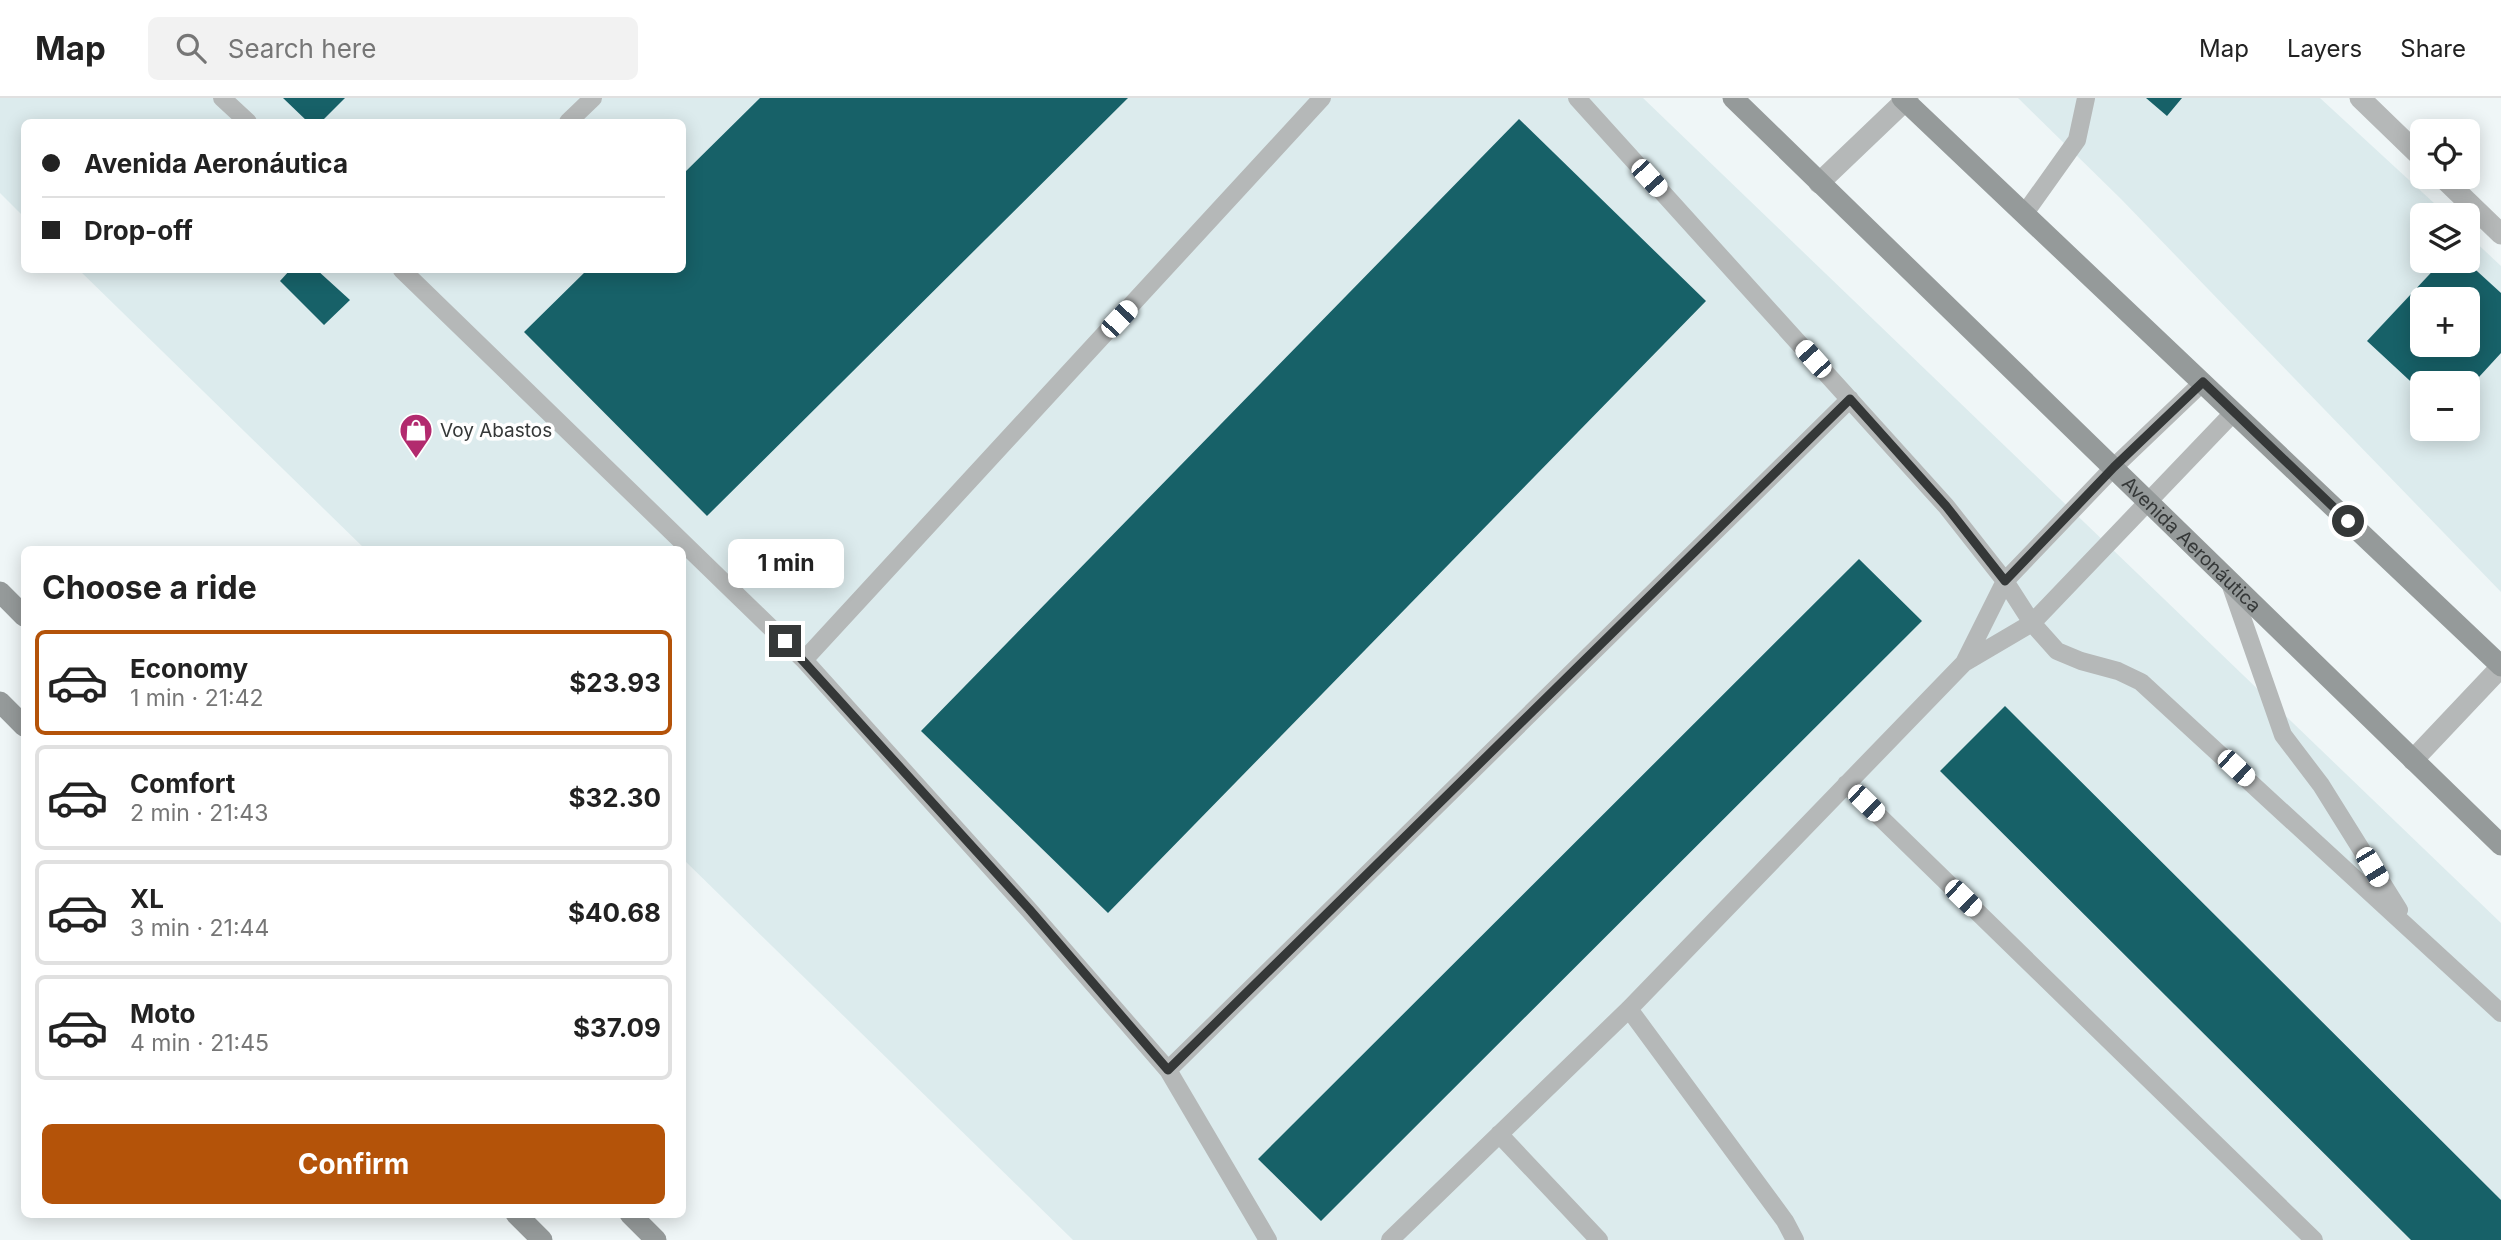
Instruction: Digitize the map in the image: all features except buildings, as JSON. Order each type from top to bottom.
[{"type":"main road","name":"Avenida Aeronáutica","points":[[1733,98],[2501,845]]},
{"type":"main road","points":[[1905,99],[2501,666]]},
{"type":"main road","points":[[0,592],[21,614]]},
{"type":"main road","points":[[0,702],[21,723]]},
{"type":"main road","points":[[520,1218],[542,1240]]},
{"type":"main road","points":[[634,1218],[656,1240]]},
{"type":"street","points":[[2360,98],[2410,146]]},
{"type":"street","points":[[1819,183],[1905,99]]},
{"type":"street","points":[[2454,189],[2501,234]]},
{"type":"street","points":[[2413,760],[2501,666]]},
{"type":"lane","points":[[222,98],[245,119]]},
{"type":"lane","points":[[571,119],[593,98]]},
{"type":"lane","points":[[804,660],[1322,98]]},
{"type":"lane","points":[[1577,98],[1946,506],[2005,581],[2032,623],[2057,651],[2118,671],[2141,682],[2501,1013]]},
{"type":"lane","points":[[2025,213],[2077,140],[2086,98]]},
{"type":"lane","points":[[405,273],[804,660],[1029,909],[1168,1070],[1268,1240]]},
{"type":"lane","points":[[1964,663],[2005,581],[2114,467],[2203,382]]},
{"type":"lane","points":[[1168,1070],[1850,399]]},
{"type":"lane","points":[[1390,1240],[1629,1009],[1964,663],[2032,623],[2234,412]]},
{"type":"lane","points":[[2229,580],[2283,735],[2321,785],[2410,929]]},
{"type":"lane","points":[[1846,785],[2314,1240]]},
{"type":"lane","points":[[1629,1009],[1785,1221],[1795,1240]]},
{"type":"lane","points":[[1499,1134],[1599,1240]]},
{"type":"shaded area","points":[[0,98],[1643,98],[2501,923],[2501,1240],[1073,1240],[686,862],[686,546],[362,546],[82,273],[686,273],[686,119],[21,119],[21,214],[0,193]]},
{"type":"shaded area","points":[[2018,98],[2320,98],[2410,181],[2410,189],[2419,189],[2434,203],[2410,203],[2410,273],[2480,273],[2480,246],[2501,266],[2501,592],[2121,199]]},
{"type":"place","name":"Voy Abastos","points":[[416,460]]},
{"type":"route","points":[[785,641],[1029,909],[1168,1070],[1850,399],[1946,506],[2005,581],[2114,467],[2203,382],[2348,521]]}]
